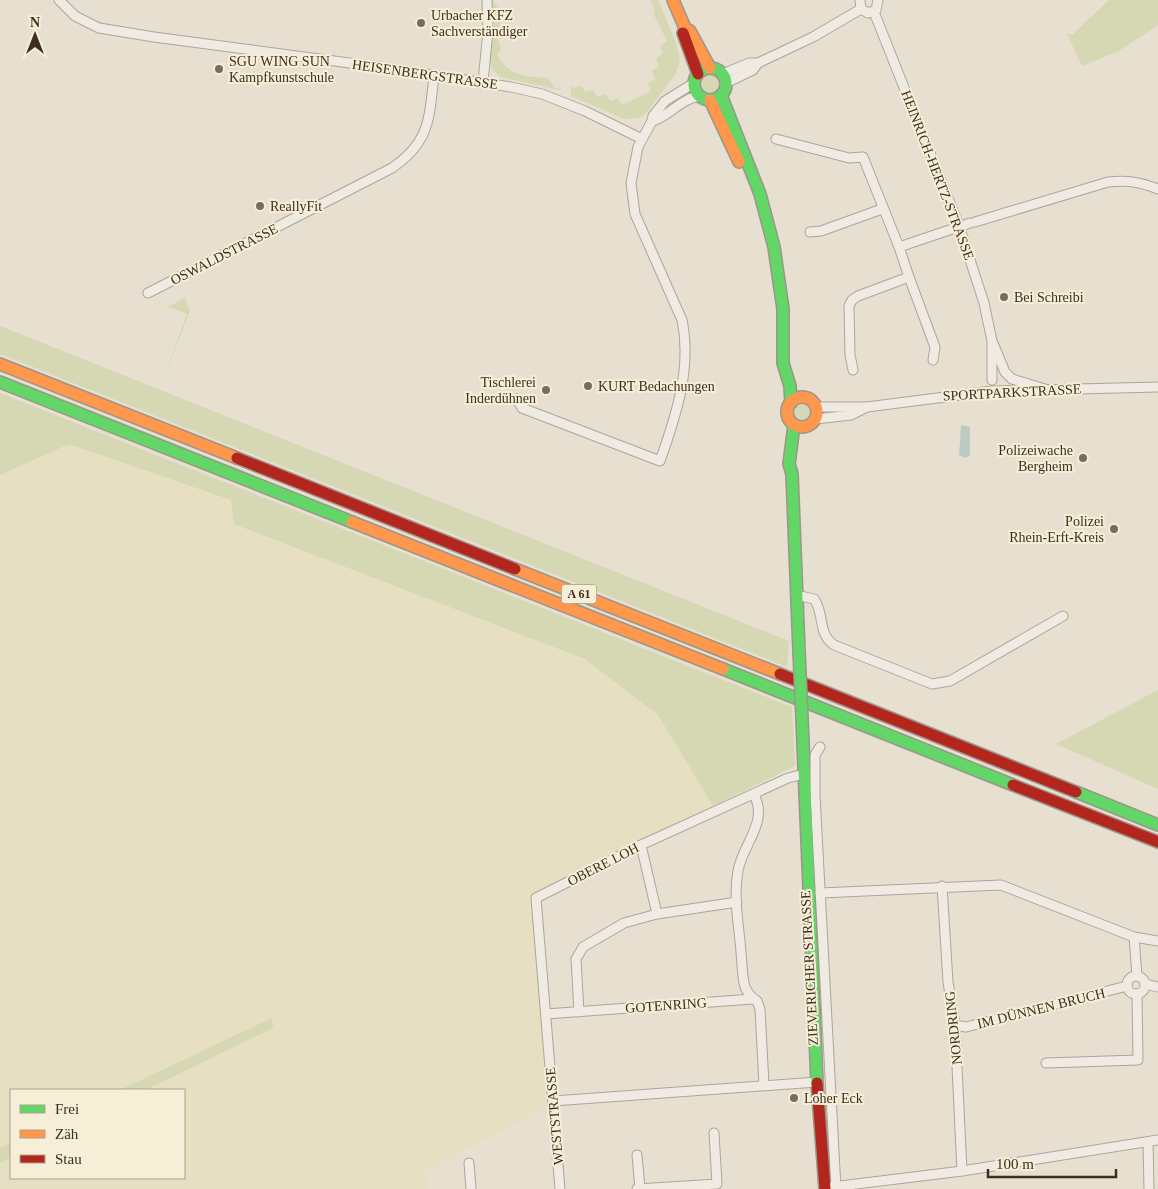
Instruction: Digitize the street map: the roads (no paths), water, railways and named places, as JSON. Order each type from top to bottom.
[{"type":"main road","points":[[673,0],[685,28],[690,31],[710,68],[724,79],[710,97]]},
{"type":"main road","points":[[685,28],[683,33],[696,78],[710,97],[766,222],[780,281],[785,342],[798,384],[807,398],[816,407],[812,423],[792,474]]},
{"type":"main road","points":[[696,78],[710,68]]},
{"type":"main road","points":[[785,342],[782,349],[783,363],[790,386],[790,403],[787,415],[794,425],[812,423]]},
{"type":"main road","name":"A 61","points":[[0,364],[1158,825]]},
{"type":"main road","name":"A 61","points":[[0,382],[1158,842]]},
{"type":"main road","points":[[790,403],[798,398],[807,398]]},
{"type":"main road","name":"ZIEVERICHER STRASSE","points":[[794,425],[789,464],[792,474],[816,1082],[830,1188]]},
{"type":"street","name":"HEISENBERGSTRASSE","points":[[59,0],[75,16],[99,28],[154,38],[483,82],[519,89],[564,101],[642,139]]},
{"type":"street","points":[[483,82],[488,32],[487,0]]},
{"type":"street","points":[[724,79],[753,70],[758,63],[813,37],[860,4],[868,13],[874,12],[878,8],[878,0]]},
{"type":"street","name":"HEINRICH-HERTZ-STRASSE","points":[[874,12],[959,226],[984,303],[992,341],[1005,372],[1012,378],[1045,389]]},
{"type":"street","name":"OSWALDSTRASSE","points":[[148,293],[392,168],[409,157],[419,144],[429,118],[434,76]]},
{"type":"street","points":[[517,399],[522,408],[660,461],[671,430],[682,381],[686,352],[682,320],[634,208],[631,183],[633,165],[653,116],[665,101],[696,78]]},
{"type":"street","points":[[652,122],[658,120],[680,103],[710,97]]},
{"type":"street","points":[[776,139],[849,158],[863,158],[882,209],[899,247],[935,346],[933,360]]},
{"type":"street","points":[[899,247],[959,226],[1108,182],[1127,180],[1141,182],[1158,189]]},
{"type":"street","points":[[810,232],[821,231],[882,209]]},
{"type":"street","points":[[853,370],[850,355],[849,306],[852,300],[909,278]]},
{"type":"street","name":"HEINRICH-HERTZ-STRASSE","points":[[992,341],[992,380]]},
{"type":"street","name":"SPORTPARKSTRASSE","points":[[816,407],[867,407],[950,395],[1045,389],[1158,387]]},
{"type":"street","name":"SPORTPARKSTRASSE","points":[[812,423],[851,415],[867,407]]},
{"type":"street","points":[[796,595],[814,599],[818,604],[823,633],[834,645],[932,684],[950,681],[1063,616]]},
{"type":"street","name":"ZIEVERICHER STRASSE","points":[[820,747],[814,755],[830,1188]]},
{"type":"street","name":"OBERE LOH","points":[[548,1043],[536,898],[641,845],[788,778],[804,774]]},
{"type":"street","points":[[754,794],[758,802],[758,814],[754,833],[738,867],[737,902],[744,984],[753,999],[757,1001],[760,1009],[764,1085]]},
{"type":"street","points":[[641,845],[657,914]]},
{"type":"street","points":[[820,893],[1001,884],[1134,937],[1158,941]]},
{"type":"street","name":"NORDRING","points":[[942,886],[948,982],[955,1026],[962,1171]]},
{"type":"street","points":[[579,1012],[576,959],[583,947],[624,923],[657,914],[737,902]]},
{"type":"street","points":[[1134,937],[1137,976]]},
{"type":"street","points":[[1137,976],[1143,979],[1145,984],[1143,991],[1136,994],[1130,992],[1127,986],[1129,979],[1137,976]]},
{"type":"street","points":[[1145,984],[1158,987]]},
{"type":"street","name":"IM DÜNNEN BRUCH","points":[[955,1026],[966,1027],[1127,986]]},
{"type":"street","points":[[1046,1063],[1138,1060],[1136,994]]},
{"type":"street","name":"GOTENRING","points":[[546,1014],[753,999]]},
{"type":"street","name":"WESTSTRASSE","points":[[548,1043],[560,1189]]},
{"type":"street","points":[[552,1101],[816,1082]]},
{"type":"street","points":[[637,1155],[638,1189],[717,1184],[714,1133]]},
{"type":"street","points":[[830,1188],[962,1171],[1158,1140]]},
{"type":"street","points":[[1148,1142],[1149,1189]]},
{"type":"street","points":[[469,1163],[471,1189]]},
{"type":"place","name":"Urbacher KFZ Sachverständiger","points":[[421,23]]},
{"type":"place","name":"SGU WING SUN Kampfkunstschule","points":[[219,69]]},
{"type":"place","name":"ReallyFit","points":[[260,206]]},
{"type":"place","name":"Bei Schreibi","points":[[1004,297]]},
{"type":"place","name":"KURT Bedachungen","points":[[588,386]]},
{"type":"place","name":"Tischlerei Inderdühnen","points":[[546,390]]},
{"type":"place","name":"Polizeiwache Bergheim","points":[[1083,458]]},
{"type":"place","name":"Polizei Rhein-Erft-Kreis","points":[[1114,529]]},
{"type":"place","name":"Loher Eck","points":[[794,1098]]}]
